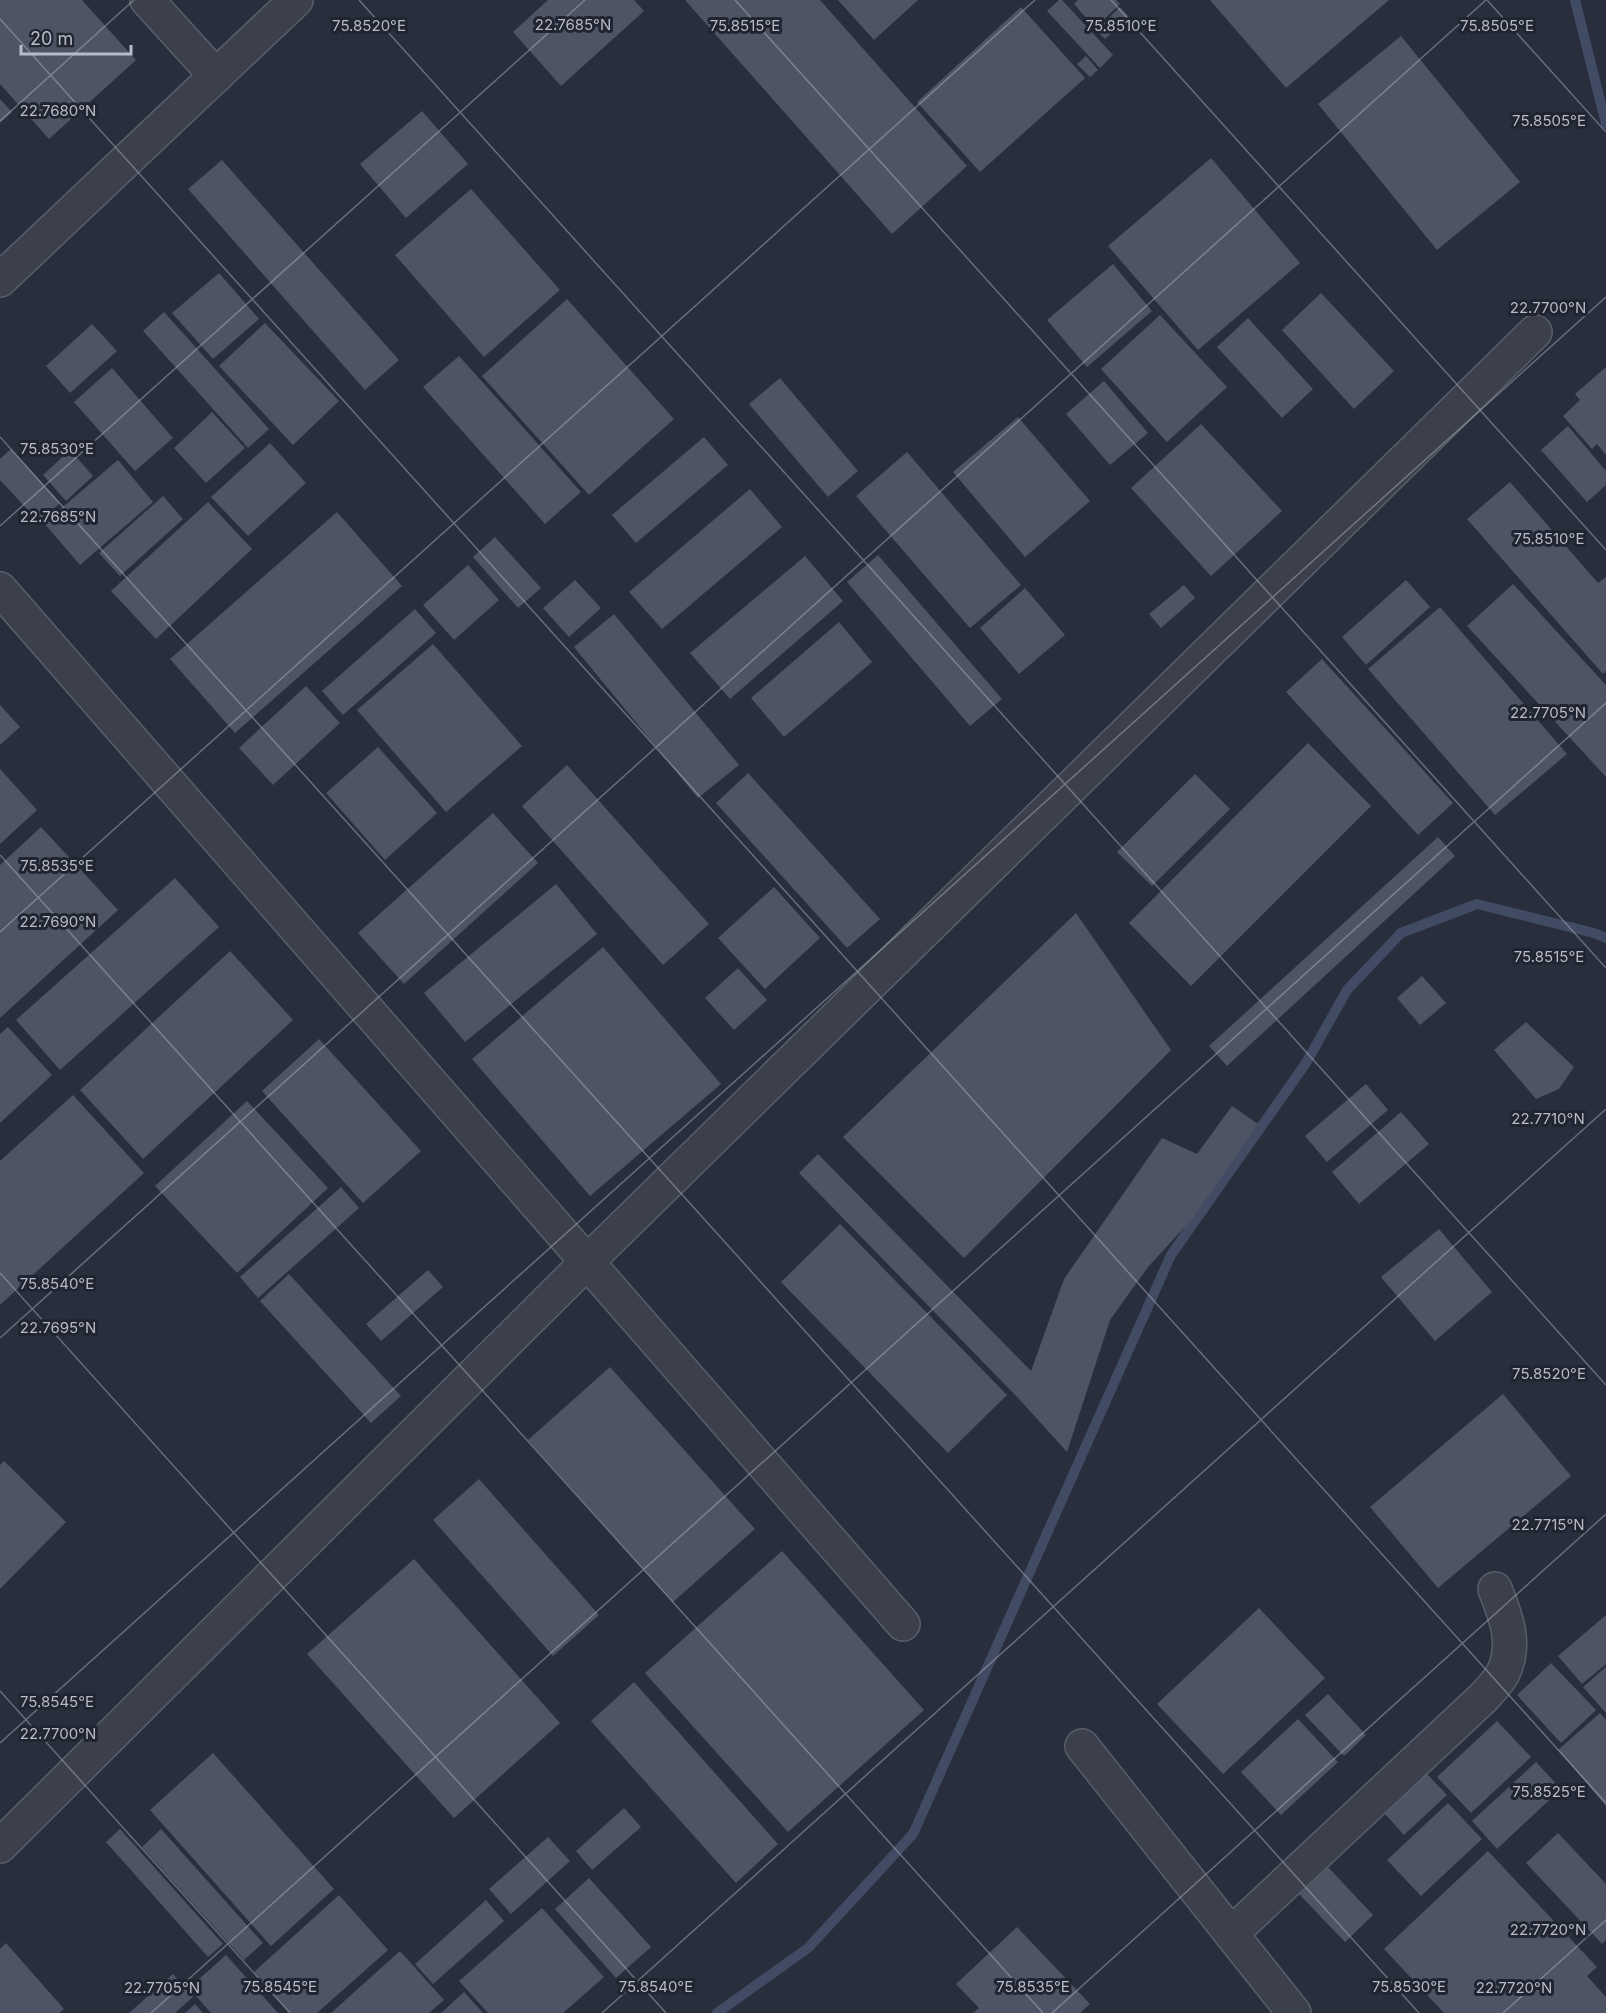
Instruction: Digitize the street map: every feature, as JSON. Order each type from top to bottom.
[{"type":"street","points":[[147,0],[216,76]]},
{"type":"street","points":[[0,280],[296,0]]},
{"type":"street","points":[[0,1846],[587,1262],[1534,332]]},
{"type":"street","points":[[0,589],[903,1624]]},
{"type":"street","points":[[1231,1934],[1485,1696],[1503,1674],[1510,1652],[1509,1625],[1495,1589]]},
{"type":"street","points":[[1082,1746],[1294,2013]]},
{"type":"building","points":[[0,0],[82,0],[136,60],[49,139],[0,84]]},
{"type":"building","points":[[548,0],[634,0],[644,11],[561,86],[513,32]]},
{"type":"building","points":[[685,0],[820,0],[967,166],[892,234]]},
{"type":"building","points":[[838,0],[918,0],[874,40]]},
{"type":"building","points":[[1062,0],[1113,55],[1100,68],[1047,11]]},
{"type":"building","points":[[1078,0],[1116,0],[1120,4],[1095,28],[1074,4]]},
{"type":"building","points":[[1210,0],[1389,0],[1286,88]]},
{"type":"building","points":[[1021,7],[1085,78],[980,172],[917,102]]},
{"type":"building","points":[[1120,7],[1129,17],[1105,39],[1096,30]]},
{"type":"building","points":[[1401,36],[1520,182],[1437,250],[1318,104]]},
{"type":"building","points":[[1086,56],[1098,70],[1090,77],[1077,64]]},
{"type":"building","points":[[0,99],[12,112],[0,123]]},
{"type":"building","points":[[422,111],[468,164],[406,218],[360,164]]},
{"type":"building","points":[[1211,158],[1300,263],[1198,350],[1108,246]]},
{"type":"building","points":[[222,160],[399,360],[365,390],[188,189]]},
{"type":"building","points":[[471,189],[560,290],[484,357],[395,255]]},
{"type":"building","points":[[1113,264],[1152,311],[1087,367],[1047,320]]},
{"type":"building","points":[[219,273],[259,319],[213,359],[172,313]]},
{"type":"building","points":[[1321,293],[1394,371],[1354,409],[1282,330]]},
{"type":"building","points":[[567,299],[674,419],[589,495],[482,376]]},
{"type":"building","points":[[164,312],[269,429],[248,448],[143,331]]},
{"type":"building","points":[[1160,315],[1227,387],[1167,442],[1101,369]]},
{"type":"building","points":[[1248,318],[1313,389],[1282,418],[1217,347]]},
{"type":"building","points":[[265,323],[339,401],[293,445],[219,366]]},
{"type":"building","points":[[92,324],[117,351],[70,393],[46,366]]},
{"type":"building","points":[[459,356],[581,492],[545,524],[423,387]]},
{"type":"building","points":[[1606,367],[1606,455],[1597,444],[1592,449],[1563,416],[1580,400],[1575,394]]},
{"type":"building","points":[[112,368],[173,438],[135,471],[74,402]]},
{"type":"building","points":[[780,378],[858,471],[828,497],[749,404]]},
{"type":"building","points":[[1104,381],[1148,433],[1110,465],[1066,414]]},
{"type":"building","points":[[212,412],[245,448],[206,483],[174,448]]},
{"type":"building","points":[[1018,417],[1090,501],[1025,557],[953,472]]},
{"type":"building","points":[[1201,424],[1282,511],[1211,576],[1131,488]]},
{"type":"building","points":[[1568,426],[1606,471],[1606,485],[1587,502],[1541,450]]},
{"type":"building","points":[[704,437],[728,465],[636,543],[612,515]]},
{"type":"building","points":[[270,443],[306,483],[248,536],[211,497]]},
{"type":"building","points":[[11,449],[60,503],[39,522],[0,480],[0,459]]},
{"type":"building","points":[[70,450],[93,476],[66,501],[43,475]]},
{"type":"building","points":[[907,452],[1021,585],[970,628],[856,496]]},
{"type":"building","points":[[118,460],[153,502],[80,565],[44,523]]},
{"type":"building","points":[[1510,482],[1598,583],[1606,577],[1606,671],[1603,674],[1467,519]]},
{"type":"building","points":[[750,489],[782,527],[662,629],[629,592]]},
{"type":"building","points":[[163,496],[183,519],[120,576],[99,553]]},
{"type":"building","points":[[208,502],[252,549],[156,639],[111,591]]},
{"type":"building","points":[[337,512],[402,586],[235,733],[170,659]]},
{"type":"building","points":[[495,537],[541,588],[518,608],[473,557]]},
{"type":"building","points":[[878,555],[1002,699],[970,726],[847,582]]},
{"type":"building","points":[[805,556],[843,601],[730,699],[690,653]]},
{"type":"building","points":[[468,565],[499,600],[454,640],[423,605]]},
{"type":"building","points":[[575,580],[601,608],[569,637],[543,608]]},
{"type":"building","points":[[1406,580],[1430,607],[1366,665],[1342,637]]},
{"type":"building","points":[[1513,584],[1606,685],[1606,777],[1467,626]]},
{"type":"building","points":[[1184,585],[1195,598],[1161,628],[1149,614]]},
{"type":"building","points":[[1025,588],[1065,635],[1019,674],[980,628]]},
{"type":"building","points":[[1440,607],[1567,754],[1495,815],[1368,669]]},
{"type":"building","points":[[415,609],[436,633],[343,715],[322,691]]},
{"type":"building","points":[[614,614],[739,765],[698,798],[574,647]]},
{"type":"building","points":[[839,622],[872,662],[784,737],[751,698]]},
{"type":"building","points":[[433,644],[522,746],[446,812],[357,710]]},
{"type":"building","points":[[1322,659],[1453,803],[1418,835],[1286,692]]},
{"type":"building","points":[[306,686],[340,723],[273,785],[239,748]]},
{"type":"building","points":[[0,705],[20,727],[0,745]]},
{"type":"building","points":[[1308,743],[1371,806],[1191,986],[1129,923]]},
{"type":"building","points":[[378,747],[437,813],[385,860],[326,793]]},
{"type":"building","points":[[567,765],[709,924],[663,965],[522,806]]},
{"type":"building","points":[[0,769],[37,810],[0,844]]},
{"type":"building","points":[[748,773],[880,919],[847,948],[716,803]]},
{"type":"building","points":[[1195,774],[1230,809],[1152,886],[1117,852]]},
{"type":"building","points":[[493,813],[538,863],[404,984],[358,933]]},
{"type":"building","points":[[41,827],[118,910],[0,1018],[0,865]]},
{"type":"building","points":[[1438,837],[1455,856],[1227,1066],[1209,1046]]},
{"type":"building","points":[[175,878],[219,927],[60,1070],[16,1020]]},
{"type":"building","points":[[556,884],[597,934],[465,1042],[424,993]]},
{"type":"building","points":[[774,887],[820,938],[765,989],[718,938]]},
{"type":"building","points":[[1076,913],[1171,1050],[964,1258],[843,1137]]},
{"type":"building","points":[[603,947],[721,1084],[590,1196],[472,1059]]},
{"type":"building","points":[[230,951],[293,1020],[143,1159],[80,1090]]},
{"type":"building","points":[[738,968],[767,1000],[734,1030],[705,998]]},
{"type":"building","points":[[1422,976],[1446,1003],[1420,1025],[1397,998]]},
{"type":"building","points":[[1526,1022],[1574,1067],[1559,1089],[1536,1099],[1494,1050]]},
{"type":"building","points":[[8,1027],[52,1075],[0,1123],[0,1034]]},
{"type":"building","points":[[319,1039],[421,1151],[363,1203],[262,1091]]},
{"type":"building","points":[[1366,1084],[1388,1110],[1327,1162],[1305,1136]]},
{"type":"building","points":[[73,1095],[144,1173],[0,1305],[0,1161]]},
{"type":"building","points":[[247,1101],[328,1188],[237,1273],[155,1186]]},
{"type":"building","points":[[1232,1106],[1258,1124],[1193,1218],[1148,1267],[1110,1320],[1067,1452],[1020,1400],[799,1173],[818,1154],[1031,1371],[1064,1279],[1162,1138],[1197,1154]]},
{"type":"building","points":[[1401,1112],[1429,1144],[1359,1204],[1332,1172]]},
{"type":"building","points":[[341,1187],[359,1208],[258,1298],[240,1277]]},
{"type":"building","points":[[840,1224],[1007,1395],[948,1453],[781,1282]]},
{"type":"building","points":[[1439,1229],[1492,1292],[1435,1341],[1381,1277]]},
{"type":"building","points":[[428,1270],[443,1287],[381,1341],[366,1324]]},
{"type":"building","points":[[289,1274],[401,1396],[371,1423],[260,1301]]},
{"type":"building","points":[[610,1367],[755,1529],[673,1602],[528,1440]]},
{"type":"building","points":[[1503,1394],[1571,1476],[1438,1588],[1370,1507]]},
{"type":"building","points":[[4,1461],[66,1522],[0,1589],[0,1465]]},
{"type":"building","points":[[479,1479],[599,1615],[553,1656],[433,1520]]},
{"type":"building","points":[[782,1551],[924,1710],[788,1832],[645,1673]]},
{"type":"building","points":[[414,1559],[560,1723],[454,1818],[307,1654]]},
{"type":"building","points":[[1259,1608],[1325,1678],[1223,1774],[1157,1704]]},
{"type":"building","points":[[1606,1615],[1606,1664],[1582,1684],[1558,1656]]},
{"type":"building","points":[[1551,1663],[1596,1710],[1561,1743],[1517,1695]]},
{"type":"building","points":[[1606,1667],[1606,1713],[1583,1687]]},
{"type":"building","points":[[634,1682],[778,1844],[736,1883],[591,1721]]},
{"type":"building","points":[[1328,1694],[1366,1735],[1344,1756],[1305,1715]]},
{"type":"building","points":[[1600,1713],[1606,1720],[1606,1806],[1558,1750]]},
{"type":"building","points":[[1298,1719],[1338,1762],[1281,1815],[1241,1772]]},
{"type":"building","points":[[1497,1721],[1531,1757],[1471,1813],[1437,1777]]},
{"type":"building","points":[[213,1753],[334,1889],[271,1946],[150,1810]]},
{"type":"building","points":[[1536,1762],[1561,1789],[1497,1849],[1472,1821]]},
{"type":"building","points":[[1427,1774],[1447,1795],[1404,1835],[1385,1814]]},
{"type":"building","points":[[1448,1803],[1482,1839],[1421,1896],[1387,1860]]},
{"type":"building","points":[[624,1808],[641,1827],[592,1870],[576,1851]]},
{"type":"building","points":[[120,1829],[223,1944],[208,1957],[106,1842]]},
{"type":"building","points":[[161,1829],[263,1943],[244,1960],[142,1847]]},
{"type":"building","points":[[1558,1833],[1606,1884],[1606,1940],[1602,1944],[1526,1863]]},
{"type":"building","points":[[548,1837],[570,1861],[511,1914],[489,1889]]},
{"type":"building","points":[[1488,1851],[1597,1967],[1587,1976],[1606,1997],[1606,2013],[1444,2013],[1384,1949]]},
{"type":"building","points":[[1328,1867],[1373,1915],[1345,1942],[1299,1894]]},
{"type":"building","points":[[589,1878],[651,1947],[616,1978],[555,1909]]},
{"type":"building","points":[[339,1895],[388,1950],[317,2013],[290,2013],[254,1972]]},
{"type":"building","points":[[486,1900],[504,1921],[433,1984],[415,1964]]},
{"type":"building","points":[[542,1908],[604,1977],[563,2013],[488,2013],[459,1981]]},
{"type":"building","points":[[1017,1927],[1090,2004],[1080,2013],[973,2013],[979,2008],[956,1984]]},
{"type":"building","points":[[6,1943],[64,2009],[59,2013],[0,2013],[0,1949]]},
{"type":"building","points":[[400,1951],[444,2000],[429,2013],[331,2013]]},
{"type":"building","points":[[226,1955],[278,2013],[211,2013],[189,1988]]},
{"type":"building","points":[[173,1974],[193,1997],[175,2013],[129,2013]]},
{"type":"building","points":[[464,1992],[483,2013],[441,2013]]},
{"type":"building","points":[[195,2004],[203,2013],[185,2013]]},
{"type":"waterway","points":[[1575,0],[1606,124]]},
{"type":"waterway","points":[[717,2013],[808,1948],[913,1834],[1171,1255],[1306,1063],[1347,990],[1401,933],[1477,904],[1606,938]]}]
